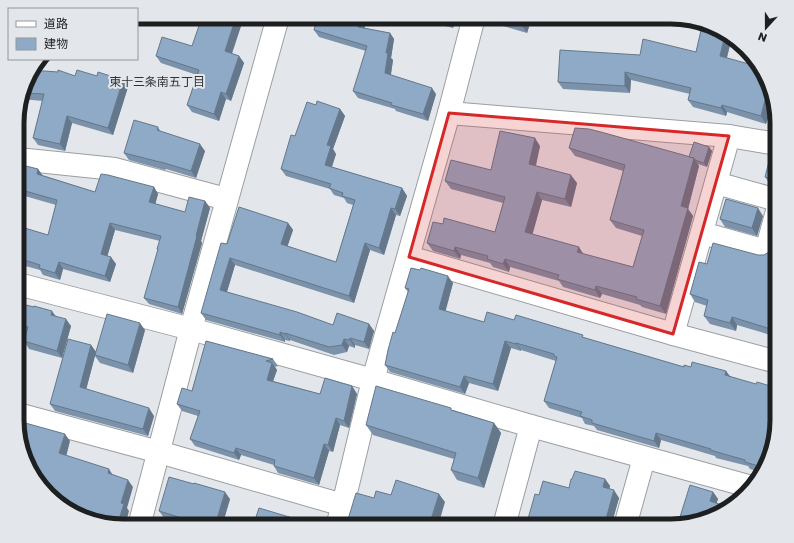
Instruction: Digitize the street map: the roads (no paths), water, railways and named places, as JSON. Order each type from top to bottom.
[{"type":"street","points":[[140,519],[226,199],[276,24]]},
{"type":"street","points":[[339,519],[373,380],[409,257],[472,24]]},
{"type":"street","points":[[449,113],[730,136],[770,143]]},
{"type":"street","points":[[673,334],[730,136]]},
{"type":"street","points":[[24,160],[115,169],[226,199]]},
{"type":"street","points":[[716,183],[770,198]]},
{"type":"street","points":[[702,233],[766,251],[770,236]]},
{"type":"street","points":[[409,257],[673,334],[770,360]]},
{"type":"street","points":[[24,286],[191,329],[644,458],[745,485]]},
{"type":"street","points":[[24,416],[343,505]]},
{"type":"street","points":[[506,519],[531,426]]},
{"type":"street","points":[[627,519],[644,458]]},
{"type":"district","name":"東十三条南五丁目","points":[[157,81]]}]
